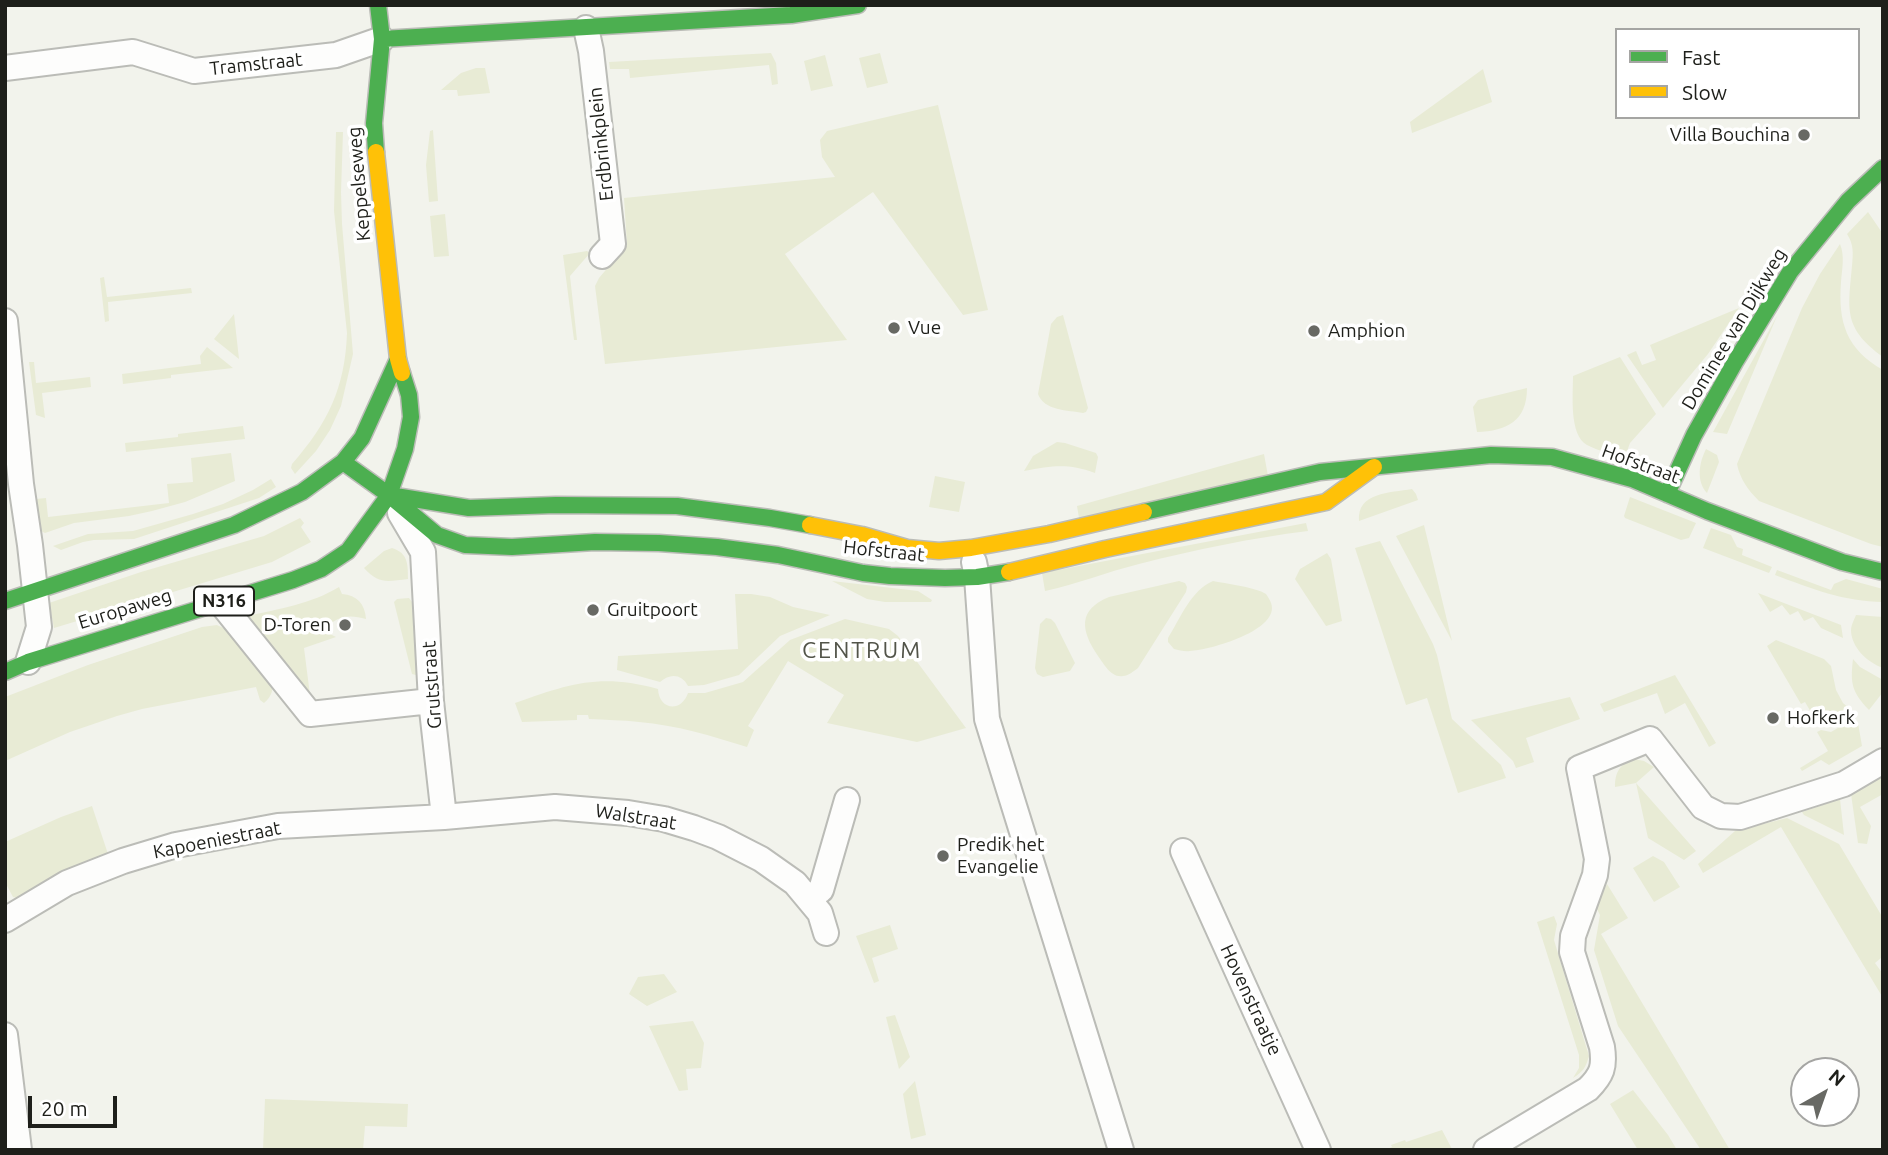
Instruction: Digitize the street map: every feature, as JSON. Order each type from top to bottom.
[{"type":"street","name":"Keppelseweg","points":[[378,5],[382,39],[374,123],[398,359],[409,395],[411,417],[405,449],[389,495]]},
{"type":"street","points":[[382,39],[791,15],[858,5]]},
{"type":"street","name":"Erdbrinkplein","points":[[586,28],[591,51],[612,244],[602,256]]},
{"type":"street","name":"Tramstraat","points":[[5,68],[133,52],[194,71],[336,55],[382,39]]},
{"type":"street","name":"Dominee van Dijkweg","points":[[1667,494],[1694,435],[1790,272],[1848,201],[1883,168]]},
{"type":"street","points":[[5,321],[8,384],[39,628],[28,662]]},
{"type":"street","points":[[5,601],[234,525],[290,499],[343,462],[362,438],[398,359]]},
{"type":"street","name":"Hofstraat","points":[[343,462],[389,495],[469,509],[556,505],[677,506],[770,518],[862,534],[907,548],[939,551],[1049,534],[1320,472],[1491,455],[1552,457],[1632,479],[1842,562],[1883,572]]},
{"type":"street","name":"Hofstraat","points":[[430,544],[512,547],[595,542],[659,543],[778,555],[890,576],[977,577],[1021,570],[1326,502],[1374,467]]},
{"type":"street","name":"Grutstraat","points":[[389,495],[430,544],[431,701],[444,817]]},
{"type":"street","name":"Europaweg","points":[[5,672],[28,662],[321,569],[348,551],[389,495]]},
{"type":"street","points":[[971,548],[977,577],[987,719],[1121,1150]]},
{"type":"street","points":[[220,602],[310,714],[431,701]]},
{"type":"street","points":[[1486,1150],[1588,1089],[1598,1079],[1604,1062],[1602,1047],[1572,952],[1573,936],[1595,875],[1597,859],[1579,768],[1650,739],[1703,807],[1721,816],[1740,817],[1844,784],[1883,761]]},
{"type":"street","points":[[808,898],[821,890],[847,800]]},
{"type":"street","name":"Walstraat","points":[[444,817],[555,807],[628,813],[694,828],[761,859],[795,883],[820,913],[826,933]]},
{"type":"street","name":"Kapoeniestraat","points":[[5,920],[66,883],[123,861],[176,845],[278,826],[444,817]]},
{"type":"street","name":"Hovenstraatje","points":[[1182,851],[1318,1150]]},
{"type":"street","points":[[5,1035],[19,1150]]},
{"type":"green space","points":[[771,53],[776,63],[778,84],[772,85],[769,65],[630,78],[629,69],[610,69],[609,62]]},
{"type":"green space","points":[[880,53],[888,83],[867,88],[859,58]]},
{"type":"green space","points":[[825,55],[833,86],[811,91],[804,61]]},
{"type":"green space","points":[[485,68],[490,93],[458,96],[457,90],[441,90],[461,73]]},
{"type":"green space","points":[[1483,69],[1492,102],[1412,133],[1410,122]]},
{"type":"green space","points":[[938,105],[988,310],[963,315],[873,192],[785,254],[847,340],[605,364],[595,286],[627,245],[624,198],[835,177],[822,157],[820,140],[827,131]]},
{"type":"green space","points":[[433,130],[438,201],[429,202],[426,165],[430,131]]},
{"type":"green space","points":[[336,132],[343,132],[342,224],[353,354],[341,406],[330,430],[316,451],[295,474],[291,468],[292,464],[316,434],[332,404],[346,353],[347,333],[334,211]]},
{"type":"green space","points":[[1868,212],[1883,234],[1883,357],[1861,337],[1851,317],[1853,253],[1847,234]]},
{"type":"green space","points":[[445,214],[449,256],[434,257],[430,216]]},
{"type":"green space","points":[[1840,244],[1843,258],[1840,296],[1843,322],[1860,353],[1883,370],[1883,547],[1759,501],[1745,484],[1737,464],[1802,308]]},
{"type":"green space","points":[[587,251],[590,253],[570,276],[577,340],[574,340],[563,255]]},
{"type":"green space","points":[[104,277],[107,297],[191,288],[192,293],[108,302],[109,321],[105,322],[100,278]]},
{"type":"green space","points":[[1739,308],[1708,354],[1663,408],[1627,355],[1636,351],[1642,365],[1656,360],[1650,345]]},
{"type":"green space","points":[[234,314],[239,359],[214,339]]},
{"type":"green space","points":[[1063,315],[1088,408],[1083,413],[1051,407],[1041,400],[1038,394],[1051,324]]},
{"type":"green space","points":[[1777,316],[1727,434],[1713,432]]},
{"type":"green space","points":[[207,347],[233,368],[123,384],[122,374],[201,364],[200,356]]},
{"type":"green space","points":[[1620,357],[1656,414],[1630,443],[1625,457],[1596,449],[1581,440],[1575,424],[1573,404],[1573,376]]},
{"type":"green space","points":[[29,362],[34,362],[36,383],[90,377],[91,387],[42,393],[45,418],[36,415]]},
{"type":"green space","points":[[1527,388],[1523,409],[1513,422],[1497,429],[1477,432],[1473,407],[1478,400]]},
{"type":"green space","points":[[243,426],[245,439],[126,452],[125,443]]},
{"type":"green space","points":[[1057,442],[1096,453],[1098,457],[1095,473],[1060,466],[1024,471],[1033,456]]},
{"type":"green space","points":[[1706,449],[1717,455],[1719,462],[1707,493],[1701,483],[1700,472]]},
{"type":"green space","points":[[231,453],[235,481],[185,502],[129,516],[74,523],[45,533],[38,527],[36,499],[46,498],[48,517],[169,503],[167,484],[193,482],[191,458]]},
{"type":"green space","points":[[1264,454],[1268,476],[1079,518],[1077,506]]},
{"type":"green space","points":[[935,476],[965,482],[959,512],[929,507]]},
{"type":"green space","points":[[271,479],[276,487],[259,498],[134,539],[94,540],[61,550],[53,546],[88,534],[133,531],[193,514],[223,504]]},
{"type":"green space","points":[[1412,489],[1418,500],[1359,521],[1363,504],[1369,499],[1385,493]]},
{"type":"green space","points":[[1630,497],[1696,523],[1689,538],[1681,540],[1625,518]]},
{"type":"green space","points":[[300,518],[304,523],[301,527],[311,542],[272,562],[54,628],[49,603],[141,572],[264,536]]},
{"type":"green space","points":[[1306,523],[1308,531],[1181,554],[1045,591],[1042,573]]},
{"type":"green space","points":[[1424,525],[1452,641],[1396,536]]},
{"type":"green space","points":[[1711,528],[1731,535],[1737,547],[1743,549],[1742,555],[1772,567],[1769,573],[1703,548]]},
{"type":"green space","points":[[1380,541],[1433,644],[1452,719],[1501,765],[1506,778],[1458,793],[1427,698],[1406,705],[1355,548]]},
{"type":"green space","points":[[392,548],[404,556],[408,579],[379,579],[364,568],[384,551]]},
{"type":"green space","points":[[1327,553],[1331,559],[1342,621],[1326,626],[1295,579],[1300,569]]},
{"type":"green space","points":[[1777,570],[1831,590],[1834,584],[1846,579],[1883,589],[1883,602],[1855,600],[1801,585],[1775,575]]},
{"type":"green space","points":[[832,581],[918,591],[932,600],[885,602],[867,599]]},
{"type":"green space","points":[[1179,581],[1185,583],[1186,592],[1138,668],[1125,676],[1111,673],[1088,638],[1085,622],[1091,608],[1109,597]]},
{"type":"green space","points":[[1213,581],[1266,594],[1271,603],[1271,613],[1265,622],[1242,637],[1200,650],[1174,649],[1168,638],[1192,598]]},
{"type":"green space","points":[[339,587],[342,594],[359,601],[366,619],[349,616],[339,619],[325,628],[336,637],[304,648],[310,695],[247,616],[306,602]]},
{"type":"green space","points":[[1758,593],[1841,625],[1843,638],[1821,628],[1813,617],[1804,621],[1798,611],[1790,615],[1782,605],[1770,612]]},
{"type":"green space","points":[[735,594],[770,597],[793,607],[830,615],[780,636],[739,675],[704,685],[688,686],[676,676],[660,682],[617,670],[618,656],[738,649]]},
{"type":"green space","points":[[409,598],[412,602],[419,671],[416,675],[412,674],[394,602],[397,599]]},
{"type":"green space","points":[[1856,615],[1883,617],[1883,668],[1871,662],[1857,649],[1851,629]]},
{"type":"green space","points":[[1046,618],[1055,623],[1075,663],[1070,671],[1043,677],[1037,674],[1035,668],[1040,624]]},
{"type":"green space","points":[[845,619],[889,629],[898,636],[966,728],[917,742],[827,723],[844,695],[788,661],[748,726],[754,730],[747,747],[680,728],[633,721],[589,719],[588,715],[577,715],[577,720],[522,722],[515,703],[569,686],[602,681],[658,689],[659,696],[666,705],[676,706],[688,693],[705,693],[743,682],[790,640]]},
{"type":"green space","points":[[217,625],[231,633],[270,678],[272,692],[264,703],[260,700],[256,687],[142,709],[70,732],[5,761],[5,697],[88,665],[202,627]]},
{"type":"green space","points":[[1776,640],[1824,659],[1831,666],[1836,690],[1843,703],[1851,710],[1829,723],[1815,719],[1805,702],[1801,704],[1767,646]]},
{"type":"green space","points":[[1853,659],[1860,667],[1883,680],[1883,692],[1869,710],[1854,687]]},
{"type":"green space","points":[[1675,675],[1716,743],[1709,747],[1685,703],[1665,714],[1657,693],[1604,712],[1600,704]]},
{"type":"green space","points":[[1570,697],[1580,719],[1526,738],[1534,762],[1516,768],[1513,761],[1471,720]]},
{"type":"green space","points":[[1855,718],[1862,746],[1829,765],[1821,760],[1802,771],[1800,768],[1828,751],[1817,732],[1831,732]]},
{"type":"green space","points":[[1634,759],[1654,767],[1636,783],[1615,787],[1619,769]]},
{"type":"green space","points":[[1883,775],[1883,794],[1860,807],[1871,826],[1867,844],[1858,843],[1851,794]]},
{"type":"green space","points":[[1636,783],[1696,851],[1684,860],[1648,838]]},
{"type":"green space","points":[[1840,799],[1844,835],[1802,812]]},
{"type":"green space","points":[[92,806],[108,854],[39,884],[17,898],[13,897],[5,882],[5,842]]},
{"type":"green space","points":[[1787,818],[1839,844],[1883,918],[1883,960],[1881,958],[1875,963],[1883,974],[1883,998],[1781,827],[1703,873],[1698,864],[1735,831]]},
{"type":"green space","points":[[1653,856],[1664,862],[1680,887],[1654,902],[1633,868]]},
{"type":"green space","points":[[1607,884],[1628,918],[1601,934],[1730,1150],[1701,1150],[1618,1026],[1594,950],[1600,915],[1595,905]]},
{"type":"green space","points":[[1554,916],[1557,924],[1554,940],[1589,1056],[1584,1069],[1573,1078],[1579,1068],[1579,1055],[1537,922]]},
{"type":"green space","points":[[890,925],[898,949],[872,958],[879,981],[874,983],[856,936]]},
{"type":"green space","points":[[664,974],[677,992],[647,1006],[629,994],[638,977]]},
{"type":"green space","points":[[895,1015],[910,1057],[899,1069],[886,1017]]},
{"type":"green space","points":[[693,1021],[704,1043],[701,1068],[686,1069],[688,1090],[679,1091],[649,1026]]},
{"type":"green space","points":[[915,1081],[926,1135],[911,1139],[903,1094]]},
{"type":"green space","points":[[1633,1090],[1677,1150],[1638,1150],[1610,1104]]},
{"type":"green space","points":[[265,1099],[408,1104],[407,1127],[365,1126],[363,1150],[263,1150]]},
{"type":"green space","points":[[1442,1130],[1452,1149],[1384,1150],[1405,1140],[1406,1142]]},
{"type":"traffic: fast","points":[[376,152],[374,123],[382,39],[378,5]]},
{"type":"traffic: fast","points":[[382,39],[791,15],[858,5]]},
{"type":"traffic: fast","points":[[1667,494],[1694,435],[1790,272],[1848,201],[1883,168]]},
{"type":"traffic: fast","points":[[5,601],[234,525],[302,492],[343,462],[362,438],[398,359]]},
{"type":"traffic: fast","points":[[5,672],[28,662],[293,580],[321,569],[348,551],[389,495],[405,449],[411,417],[409,395],[402,373]]},
{"type":"traffic: fast","points":[[1144,512],[1320,472],[1491,455],[1552,457],[1632,479],[1707,511],[1842,562],[1883,572]]},
{"type":"traffic: fast","points":[[343,462],[389,495],[437,535],[465,545],[512,547],[595,542],[659,543],[778,555],[890,576],[977,577],[1009,572]]},
{"type":"traffic: fast","points":[[389,495],[469,508],[556,505],[677,506],[810,525]]},
{"type":"traffic: slow","points":[[376,152],[398,359],[402,373]]},
{"type":"traffic: slow","points":[[1009,572],[1326,502],[1374,467]]},
{"type":"traffic: slow","points":[[810,525],[862,535],[907,548],[939,551],[1049,534],[1144,512]]},
{"type":"place","name":"Villa Bouchina","points":[[1804,135]]},
{"type":"place","name":"Vue","points":[[894,328]]},
{"type":"place","name":"Amphion","points":[[1314,331]]},
{"type":"place","name":"Gruitpoort","points":[[593,610]]},
{"type":"place","name":"D-Toren","points":[[345,625]]},
{"type":"place","name":"Hofkerk","points":[[1773,718]]},
{"type":"place","name":"Predik het Evangelie","points":[[943,856]]},
{"type":"district","name":"CENTRUM","points":[[862,650]]}]
